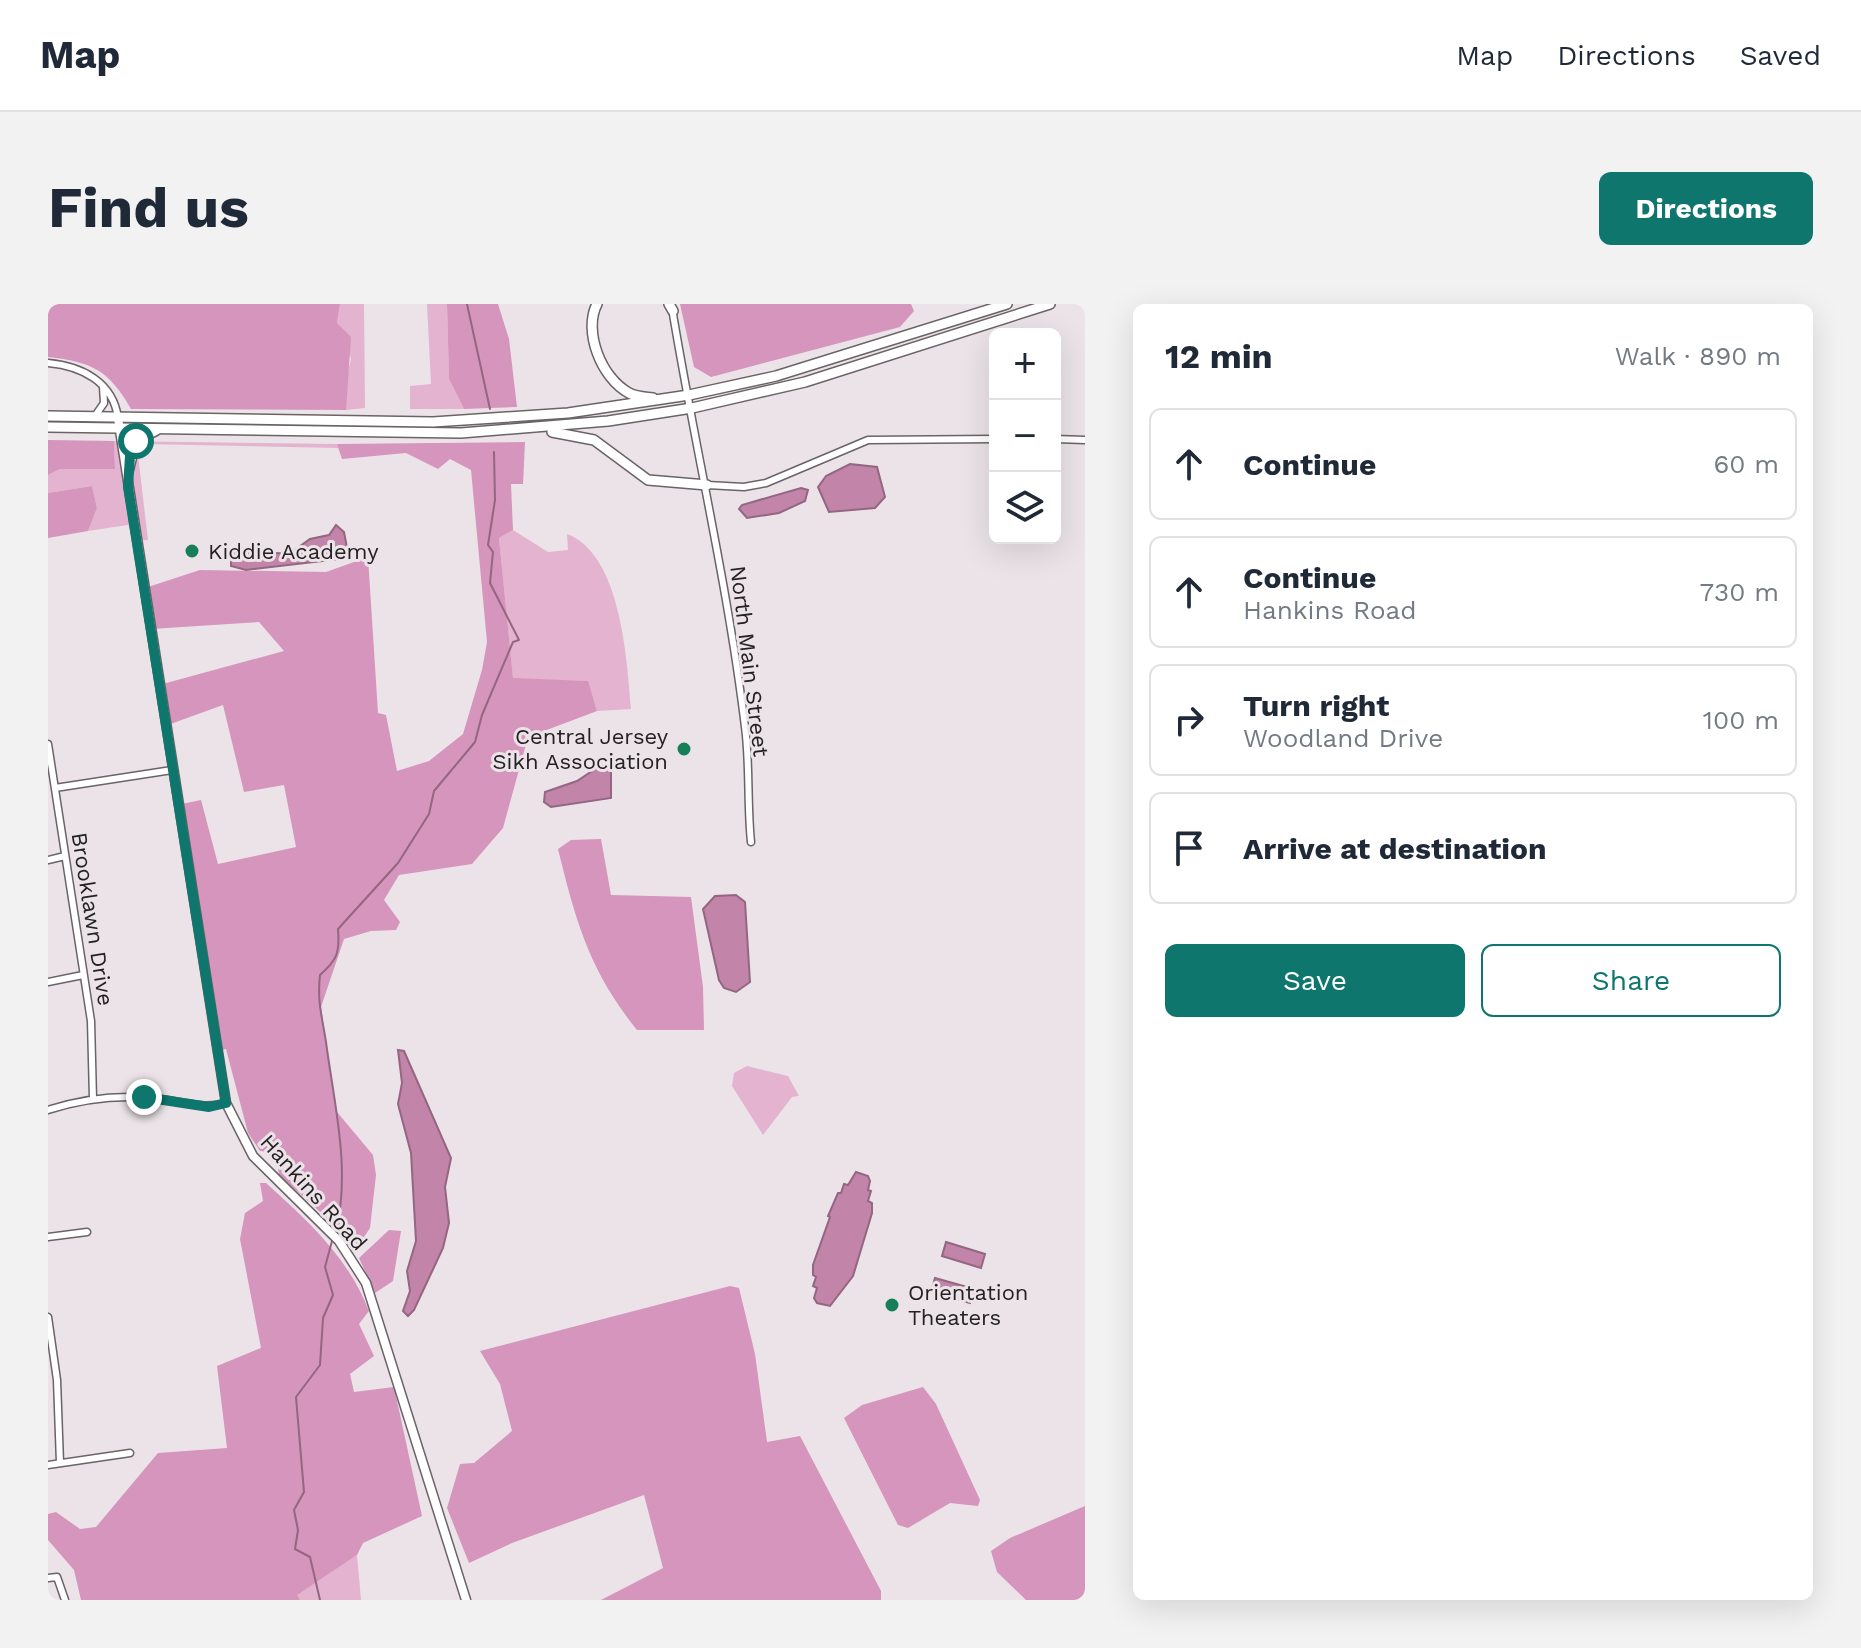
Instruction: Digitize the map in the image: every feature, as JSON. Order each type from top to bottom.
[{"type":"highway","points":[[597,304],[591,316],[591,334],[612,381],[632,395],[665,399]]},
{"type":"highway","points":[[48,427],[118,423],[459,421],[568,413],[689,395],[809,367],[1007,304]]},
{"type":"highway","points":[[48,416],[93,418],[162,430],[413,433],[524,430],[692,408],[830,375],[1050,304]]},
{"type":"highway","points":[[524,430],[589,438],[648,480],[707,485]]},
{"type":"main road","name":"Hankins Road","points":[[118,423],[226,1103],[253,1156],[339,1241],[366,1283],[466,1600]]},
{"type":"main road","points":[[128,487],[132,446],[145,434],[162,430]]},
{"type":"street","name":"North Main Street","points":[[671,306],[707,485],[746,730],[745,793],[751,842]]},
{"type":"street","points":[[48,363],[69,366],[102,383],[113,401],[118,423]]},
{"type":"street","points":[[93,418],[104,403],[102,383]]},
{"type":"street","points":[[707,485],[744,487],[766,483],[868,440],[989,439]]},
{"type":"street","points":[[1061,439],[1085,440]]},
{"type":"street","name":"Brooklawn Drive","points":[[48,744],[93,1046],[93,1099]]},
{"type":"street","points":[[55,788],[172,770]]},
{"type":"street","points":[[48,860],[65,856]]},
{"type":"street","points":[[48,982],[83,975]]},
{"type":"street","points":[[48,1110],[93,1099],[150,1098],[209,1107],[226,1103]]},
{"type":"street","points":[[48,1237],[87,1232]]},
{"type":"street","points":[[48,1317],[60,1463]]},
{"type":"street","points":[[48,1465],[130,1453]]},
{"type":"street","points":[[48,1578],[57,1577],[65,1600]]},
{"type":"shaded area","points":[[48,304],[340,304],[337,323],[351,337],[346,410],[131,409],[115,385],[98,370],[48,357]]},
{"type":"shaded area","points":[[340,304],[364,304],[365,408],[346,410],[345,386],[351,359],[337,323]]},
{"type":"shaded area","points":[[427,304],[447,304],[449,379],[464,409],[410,409],[410,386],[431,384]]},
{"type":"shaded area","points":[[447,304],[498,304],[509,339],[517,407],[464,409],[449,379]]},
{"type":"shaded area","points":[[680,304],[911,304],[914,311],[900,327],[711,377],[694,367]]},
{"type":"shaded area","points":[[48,440],[114,441],[115,469],[60,469],[48,475]]},
{"type":"shaded area","points":[[114,441],[337,444],[339,448],[145,444],[138,455],[148,540],[136,541],[134,524],[88,531],[97,508],[92,486],[48,493],[48,475],[60,469],[115,469]]},
{"type":"shaded area","points":[[525,442],[523,484],[511,484],[513,530],[499,538],[513,678],[588,681],[597,711],[528,737],[503,828],[472,864],[399,875],[384,900],[400,922],[396,930],[371,931],[344,939],[321,1007],[337,1112],[373,1155],[376,1175],[370,1228],[358,1246],[279,1175],[277,1160],[269,1152],[260,1151],[248,1133],[226,1049],[217,1051],[177,805],[201,800],[218,864],[296,847],[284,785],[244,792],[223,705],[165,726],[159,685],[284,651],[259,622],[151,629],[148,587],[200,570],[326,572],[368,557],[378,713],[386,715],[397,771],[429,761],[463,734],[487,642],[471,470],[450,459],[438,469],[406,453],[342,459],[337,444]]},
{"type":"shaded area","points":[[850,464],[877,467],[885,497],[875,508],[829,512],[818,487],[826,476]]},
{"type":"shaded area","points":[[92,486],[97,508],[88,531],[48,538],[48,493]]},
{"type":"shaded area","points":[[801,488],[808,490],[805,501],[779,513],[747,518],[739,509],[742,505]]},
{"type":"shaded area","points":[[336,525],[344,532],[349,558],[246,570],[231,566],[231,554],[238,550],[289,554],[310,539],[329,535]]},
{"type":"shaded area","points":[[513,530],[548,552],[568,550],[567,534],[585,545],[599,563],[618,611],[631,709],[597,711],[587,681],[513,679],[499,538]]},
{"type":"shaded area","points":[[601,765],[611,769],[611,798],[551,807],[544,802],[545,792],[577,781]]},
{"type":"shaded area","points":[[601,839],[611,895],[691,897],[703,987],[704,1030],[637,1030],[607,987],[578,923],[558,849],[571,840]]},
{"type":"shaded area","points":[[736,895],[745,902],[750,982],[736,992],[724,988],[719,980],[703,909],[715,896]]},
{"type":"shaded area","points":[[398,1050],[404,1051],[451,1158],[445,1187],[449,1223],[443,1248],[414,1310],[408,1316],[403,1311],[410,1291],[407,1271],[416,1241],[411,1153],[398,1104],[402,1083]]},
{"type":"shaded area","points":[[747,1066],[788,1076],[799,1096],[792,1097],[763,1135],[732,1086],[734,1073]]},
{"type":"shaded area","points":[[856,1172],[868,1176],[870,1181],[868,1201],[872,1203],[872,1213],[853,1276],[830,1306],[817,1303],[814,1298],[817,1288],[813,1286],[816,1277],[813,1275],[813,1265],[838,1193]]},
{"type":"shaded area","points":[[260,1183],[266,1183],[312,1226],[338,1257],[360,1292],[369,1311],[359,1324],[374,1356],[350,1374],[354,1392],[394,1387],[422,1516],[363,1543],[357,1555],[297,1595],[300,1600],[81,1600],[74,1570],[48,1540],[48,1514],[56,1512],[80,1529],[96,1527],[158,1453],[227,1448],[217,1366],[261,1348],[240,1239],[245,1213],[263,1201]]},
{"type":"shaded area","points":[[389,1230],[401,1231],[393,1281],[375,1293],[359,1258]]},
{"type":"shaded area","points":[[946,1242],[985,1254],[981,1268],[942,1256]]},
{"type":"shaded area","points":[[935,1278],[974,1289],[970,1303],[931,1292]]},
{"type":"shaded area","points":[[730,1286],[739,1288],[755,1354],[767,1442],[800,1436],[881,1591],[881,1600],[601,1600],[663,1568],[644,1495],[512,1543],[469,1563],[447,1508],[460,1464],[474,1463],[512,1431],[500,1384],[480,1351]]},
{"type":"shaded area","points":[[923,1387],[936,1404],[980,1500],[978,1506],[950,1503],[908,1528],[898,1525],[844,1418],[862,1405]]},
{"type":"shaded area","points":[[1085,1506],[1085,1600],[1026,1600],[997,1572],[991,1551],[1010,1538]]},
{"type":"shaded area","points":[[357,1555],[361,1600],[300,1600],[296,1595]]},
{"type":"waterway","points":[[467,304],[490,409]]},
{"type":"waterway","points":[[336,1231],[342,1160],[320,1009],[320,975],[336,955],[338,929],[398,863],[429,814],[434,791],[475,742],[482,715],[513,642],[519,640],[490,583],[493,552],[488,545],[495,500],[494,452]]},
{"type":"waterway","points":[[320,1600],[310,1557],[295,1549],[298,1530],[294,1510],[304,1492],[296,1397],[320,1365],[323,1318],[333,1295],[325,1267],[332,1241]]},
{"type":"place","name":"Kiddie Academy","points":[[192,551]]},
{"type":"place","name":"Central Jersey Sikh Association","points":[[684,749]]},
{"type":"place","name":"Orientation Theaters","points":[[892,1305]]},
{"type":"route","points":[[136,441],[130,456],[128,487],[226,1103],[209,1107],[144,1097]]}]
